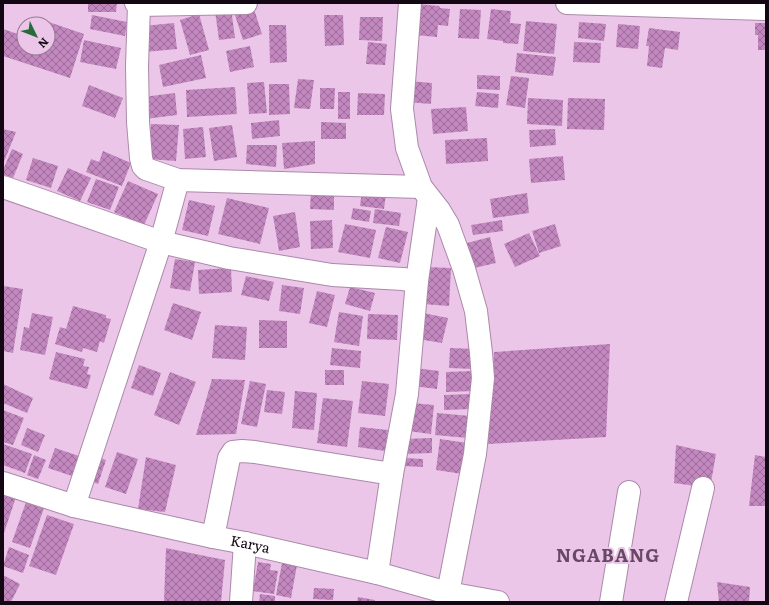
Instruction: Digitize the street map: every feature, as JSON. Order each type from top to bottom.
[{"type":"street","points":[[246,3],[137,4],[138,122],[143,166],[146,169],[178,180],[425,193]]},
{"type":"street","points":[[410,3],[402,109],[407,148],[425,193],[439,210],[448,225],[464,269],[476,311],[483,378],[476,454],[457,597]]},
{"type":"street","points":[[567,3],[766,9]]},
{"type":"street","points":[[74,506],[161,242],[178,180]]},
{"type":"street","points":[[3,188],[161,242],[229,258],[332,275],[417,281]]},
{"type":"street","points":[[377,573],[392,474],[407,394],[425,193]]},
{"type":"street","points":[[213,537],[229,458],[233,452],[242,450],[392,474]]},
{"type":"street","name":"Karya","points":[[3,483],[74,506],[377,573],[457,597],[498,602]]},
{"type":"street","points":[[676,602],[703,488]]},
{"type":"street","points":[[611,602],[629,492]]},
{"type":"street","points":[[241,602],[245,543]]},
{"type":"building","points":[[88,3],[117,3],[116,12],[88,12]]},
{"type":"building","points":[[418,4],[439,6],[440,8],[450,9],[448,26],[438,25],[437,37],[415,35]]},
{"type":"building","points":[[253,6],[262,34],[243,40],[234,12]]},
{"type":"building","points":[[231,8],[235,38],[219,40],[215,11]]},
{"type":"building","points":[[460,9],[481,10],[479,39],[458,38]]},
{"type":"building","points":[[491,9],[511,11],[510,23],[521,24],[518,44],[503,43],[503,41],[487,39]]},
{"type":"building","points":[[199,14],[209,50],[190,55],[180,20]]},
{"type":"building","points":[[92,15],[127,22],[125,36],[90,29]]},
{"type":"building","points":[[324,15],[343,15],[344,45],[325,46]]},
{"type":"building","points":[[360,17],[383,17],[382,41],[359,40]]},
{"type":"building","points":[[526,21],[557,24],[554,54],[523,51]]},
{"type":"building","points":[[579,22],[606,24],[604,41],[578,38]]},
{"type":"building","points":[[174,23],[177,49],[145,52],[143,26]]},
{"type":"building","points":[[755,23],[766,23],[766,50],[758,50],[758,35],[755,35]]},
{"type":"building","points":[[56,24],[84,34],[70,78],[3,56],[3,29],[16,33],[16,56],[56,56]]},
{"type":"building","points":[[618,24],[640,26],[638,49],[616,47]]},
{"type":"building","points":[[269,25],[286,25],[287,62],[270,63]]},
{"type":"building","points":[[649,28],[680,32],[678,50],[665,48],[662,68],[647,66],[649,46],[646,46]]},
{"type":"building","points":[[84,40],[121,48],[116,69],[80,62]]},
{"type":"building","points":[[368,42],[387,44],[385,65],[366,64]]},
{"type":"building","points":[[574,42],[601,43],[600,63],[573,62]]},
{"type":"building","points":[[250,46],[254,67],[230,72],[226,51]]},
{"type":"building","points":[[517,53],[556,57],[553,76],[515,72]]},
{"type":"building","points":[[201,55],[206,78],[163,87],[159,65]]},
{"type":"building","points":[[477,75],[500,76],[500,90],[477,89]]},
{"type":"building","points":[[511,76],[529,78],[525,108],[506,105]]},
{"type":"building","points":[[298,79],[314,80],[310,109],[294,108]]},
{"type":"building","points":[[408,81],[432,83],[431,104],[407,102]]},
{"type":"building","points":[[264,82],[267,113],[249,114],[247,83]]},
{"type":"building","points":[[269,84],[289,84],[290,114],[269,115]]},
{"type":"building","points":[[89,85],[123,98],[115,118],[82,106]]},
{"type":"building","points":[[235,87],[237,114],[187,117],[186,90]]},
{"type":"building","points":[[320,88],[335,88],[334,109],[320,109]]},
{"type":"building","points":[[338,92],[350,92],[350,119],[338,119]]},
{"type":"building","points":[[477,92],[499,94],[498,108],[475,106]]},
{"type":"building","points":[[175,93],[177,115],[145,119],[143,97]]},
{"type":"building","points":[[358,93],[385,94],[384,115],[357,115]]},
{"type":"building","points":[[528,98],[563,100],[562,126],[527,124]]},
{"type":"building","points":[[568,98],[605,99],[604,130],[567,129]]},
{"type":"building","points":[[466,107],[468,131],[433,134],[431,109]]},
{"type":"building","points":[[279,120],[280,136],[252,139],[251,123]]},
{"type":"building","points":[[321,122],[346,123],[346,139],[321,139]]},
{"type":"building","points":[[151,124],[179,125],[176,161],[148,159]]},
{"type":"building","points":[[232,125],[237,157],[214,161],[209,128]]},
{"type":"building","points":[[203,127],[206,157],[185,159],[183,129]]},
{"type":"building","points":[[3,129],[16,132],[3,164]]},
{"type":"building","points":[[555,129],[556,145],[530,147],[529,130]]},
{"type":"building","points":[[487,138],[488,161],[446,164],[445,140]]},
{"type":"building","points":[[315,141],[315,164],[284,169],[282,143]]},
{"type":"building","points":[[247,145],[277,145],[276,167],[246,164]]},
{"type":"building","points":[[12,149],[23,154],[13,178],[3,174],[3,170]]},
{"type":"building","points":[[103,151],[131,163],[122,186],[86,172],[91,159],[99,162]]},
{"type":"building","points":[[563,156],[565,180],[531,183],[529,159]]},
{"type":"building","points":[[33,158],[58,166],[51,188],[26,180]]},
{"type":"building","points":[[68,168],[91,178],[80,201],[57,191]]},
{"type":"building","points":[[96,179],[119,187],[110,210],[87,202]]},
{"type":"building","points":[[128,181],[158,194],[144,225],[114,212]]},
{"type":"building","points":[[311,191],[334,191],[334,210],[310,209]]},
{"type":"building","points":[[362,191],[386,194],[384,209],[360,206]]},
{"type":"building","points":[[527,193],[529,213],[493,218],[490,199]]},
{"type":"building","points":[[227,198],[269,208],[260,244],[218,234]]},
{"type":"building","points":[[189,200],[215,206],[208,236],[182,230]]},
{"type":"building","points":[[353,208],[371,211],[369,222],[351,219]]},
{"type":"building","points":[[375,209],[401,213],[399,226],[373,223]]},
{"type":"building","points":[[295,212],[300,247],[279,251],[273,216]]},
{"type":"building","points":[[332,220],[333,248],[311,249],[310,221]]},
{"type":"building","points":[[502,220],[503,231],[473,235],[471,225]]},
{"type":"building","points":[[345,224],[376,230],[370,258],[338,252]]},
{"type":"building","points":[[555,224],[561,246],[539,253],[532,231]]},
{"type":"building","points":[[386,227],[408,232],[400,263],[378,258]]},
{"type":"building","points":[[529,233],[540,256],[515,267],[504,244]]},
{"type":"building","points":[[490,237],[496,263],[474,268],[467,243]]},
{"type":"building","points":[[175,259],[195,262],[190,291],[170,288]]},
{"type":"building","points":[[426,267],[451,268],[449,306],[423,304]]},
{"type":"building","points":[[231,268],[232,292],[199,294],[198,270]]},
{"type":"building","points":[[246,276],[274,282],[269,301],[241,295]]},
{"type":"building","points":[[282,285],[304,288],[300,314],[279,311]]},
{"type":"building","points":[[3,286],[23,289],[13,353],[3,351]]},
{"type":"building","points":[[350,287],[375,293],[370,311],[345,304]]},
{"type":"building","points":[[317,291],[335,295],[327,327],[309,323]]},
{"type":"building","points":[[173,303],[201,312],[192,340],[164,330]]},
{"type":"building","points":[[73,306],[106,315],[106,318],[111,319],[104,343],[100,341],[97,352],[83,348],[82,352],[55,344],[60,327],[66,329]]},
{"type":"building","points":[[339,312],[363,316],[359,346],[334,342]]},
{"type":"building","points":[[32,313],[53,317],[45,355],[20,350],[24,327],[29,328]]},
{"type":"building","points":[[423,313],[448,318],[442,343],[418,339]]},
{"type":"building","points":[[368,314],[398,315],[397,340],[367,339]]},
{"type":"building","points":[[259,320],[287,321],[287,348],[259,348]]},
{"type":"building","points":[[215,325],[247,327],[245,360],[212,358]]},
{"type":"building","points":[[610,344],[606,437],[488,444],[494,352]]},
{"type":"building","points":[[332,348],[361,351],[360,368],[330,365]]},
{"type":"building","points":[[450,348],[476,349],[474,369],[449,368]]},
{"type":"building","points":[[56,352],[85,359],[83,366],[89,367],[87,374],[91,375],[87,389],[49,379]]},
{"type":"building","points":[[139,365],[161,373],[153,396],[131,388]]},
{"type":"building","points":[[415,368],[439,371],[437,389],[413,386]]},
{"type":"building","points":[[325,370],[344,370],[344,385],[325,385]]},
{"type":"building","points":[[473,371],[474,391],[446,392],[446,372]]},
{"type":"building","points":[[170,372],[196,382],[179,425],[154,415]]},
{"type":"building","points":[[212,379],[245,380],[236,434],[196,435]]},
{"type":"building","points":[[250,381],[266,384],[257,427],[241,424]]},
{"type":"building","points":[[362,381],[389,384],[385,416],[358,413]]},
{"type":"building","points":[[3,384],[33,398],[27,413],[3,403]]},
{"type":"building","points":[[267,390],[285,392],[282,414],[264,412]]},
{"type":"building","points":[[295,391],[317,393],[314,430],[292,428]]},
{"type":"building","points":[[472,394],[472,409],[444,410],[444,395]]},
{"type":"building","points":[[323,398],[353,401],[347,447],[317,443]]},
{"type":"building","points":[[412,403],[434,405],[431,434],[408,431]]},
{"type":"building","points":[[3,410],[24,418],[13,445],[3,442]]},
{"type":"building","points":[[437,413],[470,416],[468,438],[435,435]]},
{"type":"building","points":[[360,427],[388,430],[385,451],[358,447]]},
{"type":"building","points":[[27,428],[45,435],[38,452],[21,445]]},
{"type":"building","points":[[432,438],[432,453],[403,454],[402,439]]},
{"type":"building","points":[[440,439],[467,443],[463,474],[436,470]]},
{"type":"building","points":[[3,444],[32,454],[25,473],[3,465]]},
{"type":"building","points":[[676,445],[716,454],[710,488],[674,483]]},
{"type":"building","points":[[55,448],[79,456],[72,476],[48,468]]},
{"type":"building","points":[[117,452],[138,459],[126,494],[105,487]]},
{"type":"building","points":[[34,455],[46,460],[38,479],[27,475]]},
{"type":"building","points":[[755,455],[766,457],[766,506],[749,506]]},
{"type":"building","points":[[95,456],[106,460],[98,484],[88,480]]},
{"type":"building","points":[[146,457],[176,465],[165,512],[138,509]]},
{"type":"building","points":[[405,458],[423,459],[423,467],[404,466]]},
{"type":"building","points":[[3,490],[17,494],[3,536]]},
{"type":"building","points":[[27,499],[45,505],[30,548],[12,542]]},
{"type":"building","points":[[47,515],[74,524],[56,575],[29,566]]},
{"type":"building","points":[[9,547],[29,555],[23,573],[3,566]]},
{"type":"building","points":[[166,548],[225,560],[221,602],[164,602]]},
{"type":"building","points":[[258,562],[271,564],[270,570],[278,571],[274,594],[253,591]]},
{"type":"building","points":[[282,563],[297,565],[291,598],[276,595]]},
{"type":"building","points":[[3,575],[20,584],[11,602],[3,602]]},
{"type":"building","points":[[717,582],[750,587],[749,602],[719,602]]},
{"type":"building","points":[[314,588],[334,589],[333,600],[313,599]]},
{"type":"building","points":[[260,594],[275,596],[275,602],[259,602]]},
{"type":"building","points":[[358,597],[375,600],[375,602],[357,602]]},
{"type":"district","name":"NGABANG","points":[[608,556]]}]
